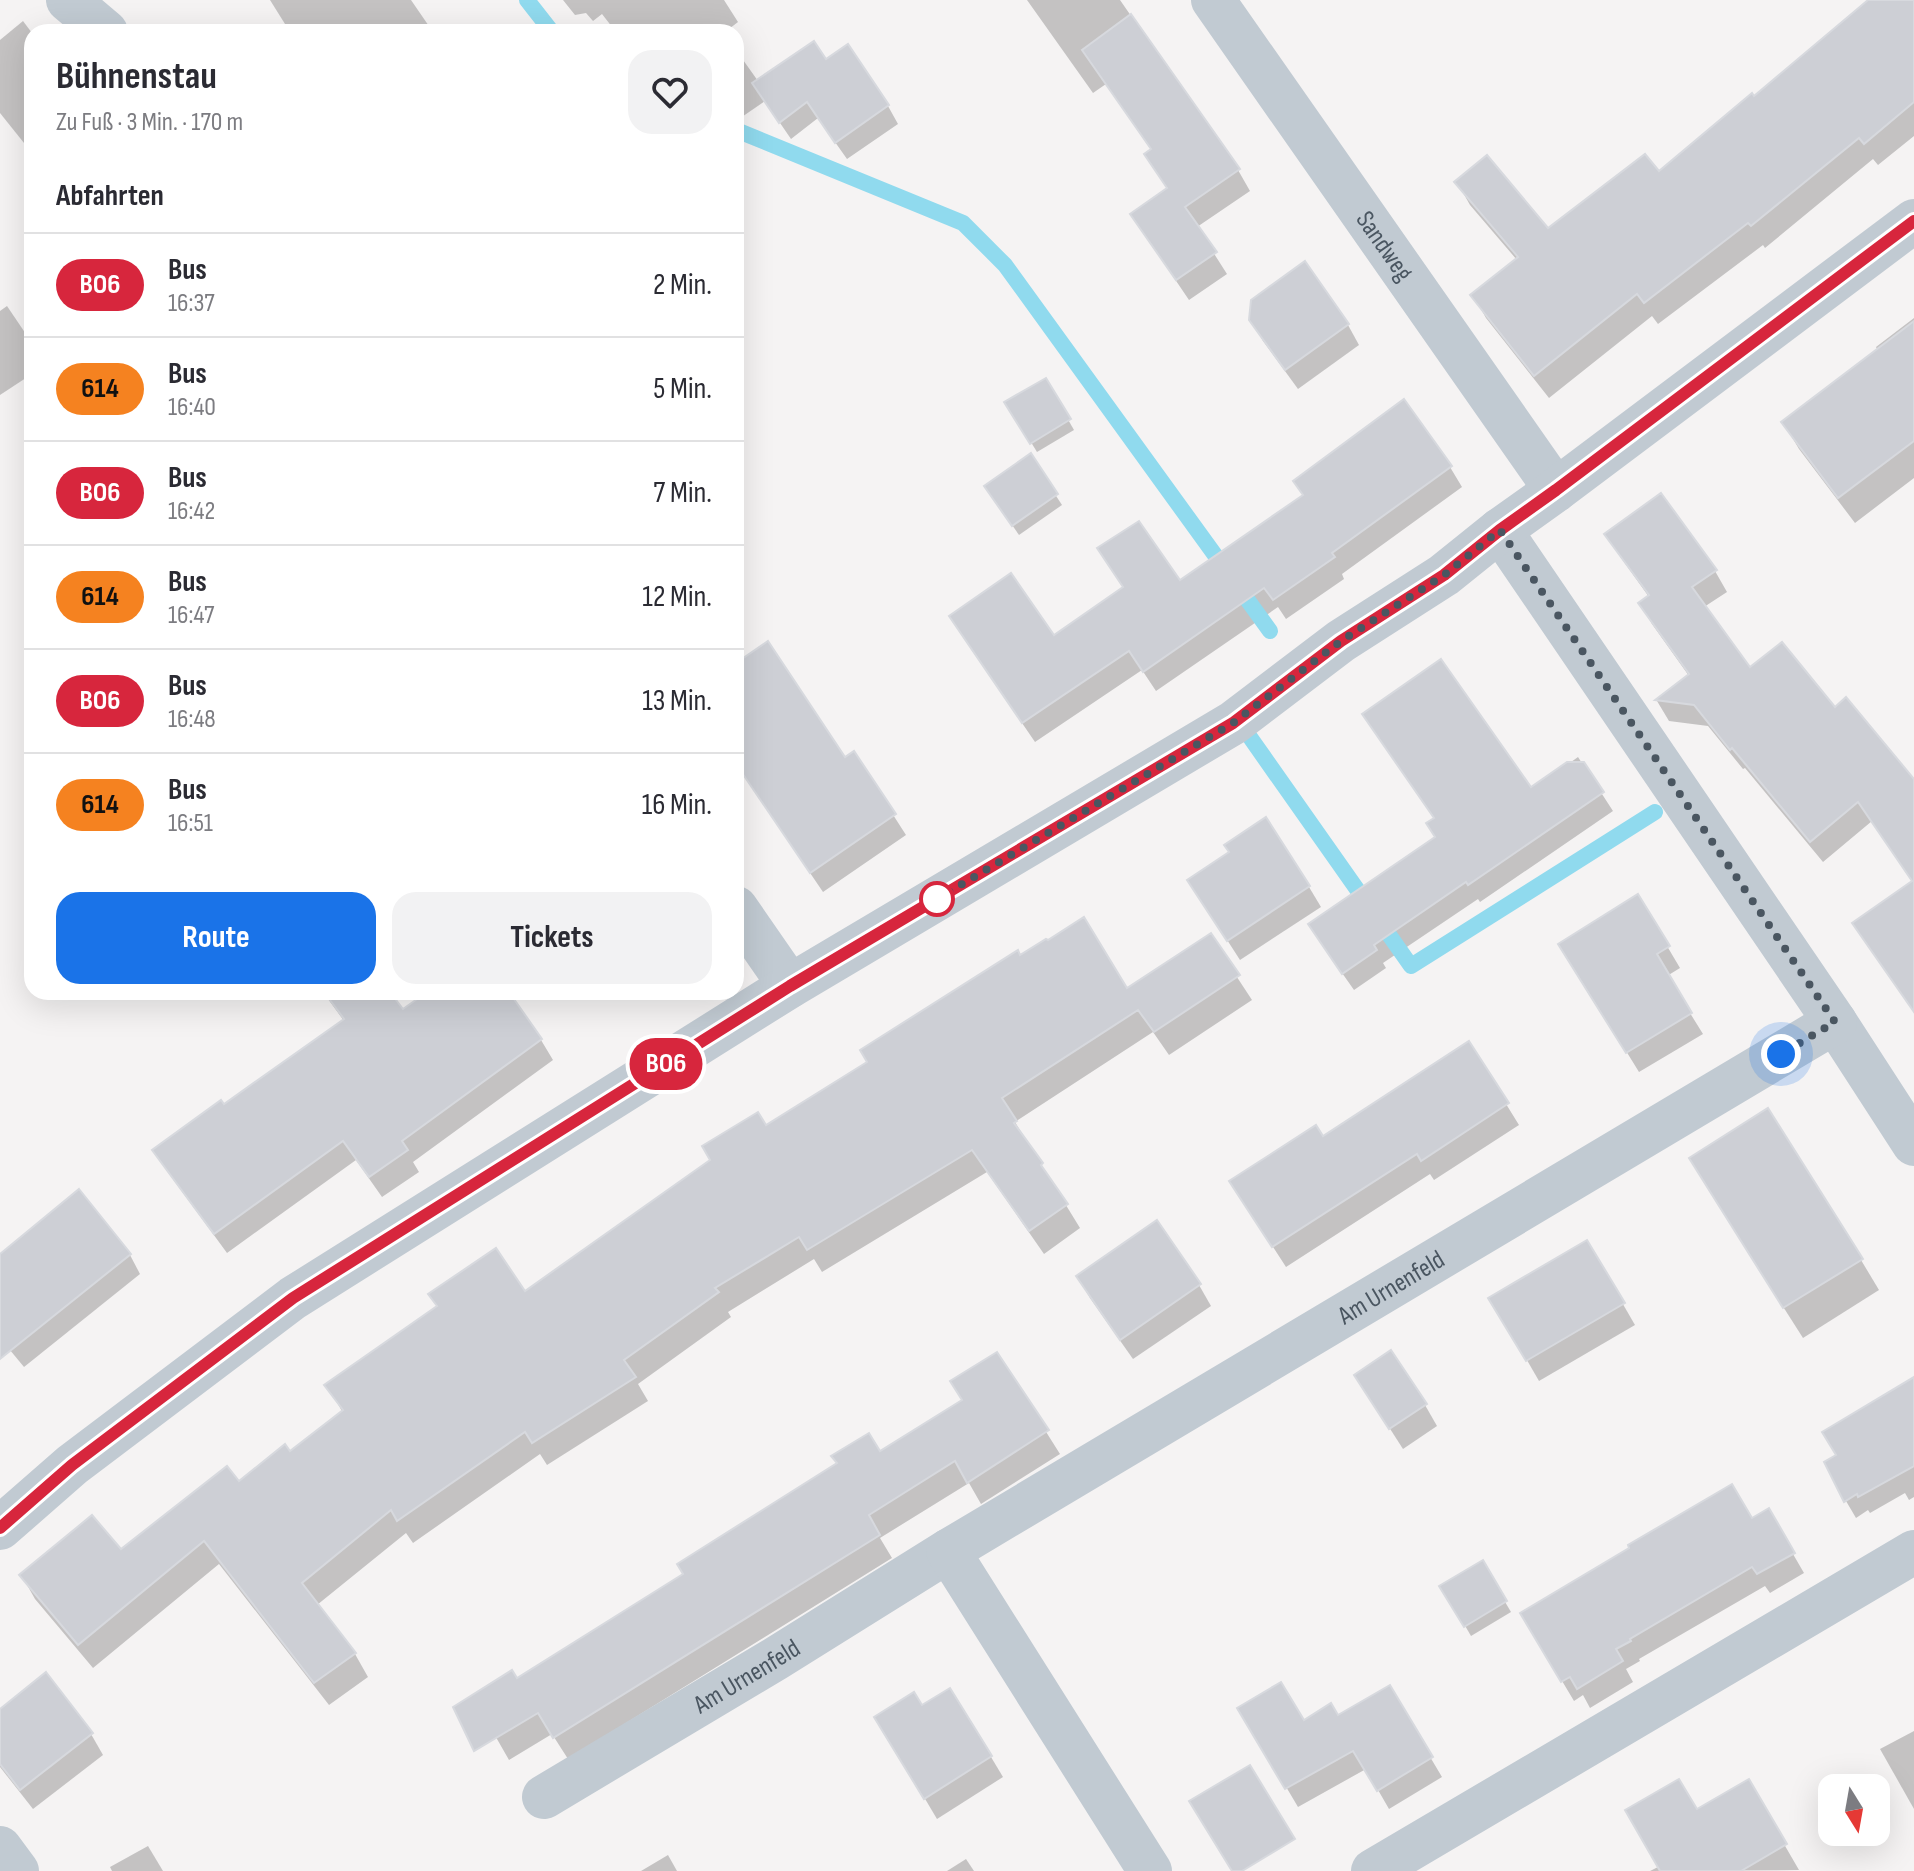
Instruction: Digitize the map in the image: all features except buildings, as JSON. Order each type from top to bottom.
[{"type":"street","points":[[68,0],[96,24]]},
{"type":"street","name":"Sandweg","points":[[1213,0],[1556,490]]},
{"type":"street","points":[[0,1528],[72,1465],[293,1298],[790,986],[1233,723],[1341,641],[1444,575],[1914,221]]},
{"type":"street","points":[[1500,530],[1835,1022],[1914,1144]]},
{"type":"street","points":[[744,920],[790,986]]},
{"type":"street","name":"Am Urnenfeld","points":[[544,1797],[948,1551],[1835,1022]]},
{"type":"street","points":[[948,1551],[1150,1871]]},
{"type":"street","points":[[1373,1871],[1914,1552]]},
{"type":"street","points":[[0,1848],[17,1871]]},
{"type":"waterway","points":[[527,0],[546,24]]},
{"type":"waterway","points":[[744,133],[963,223],[1005,265],[1270,631]]},
{"type":"waterway","points":[[1247,733],[1411,966],[1655,812]]},
{"type":"bus line","name":"BO6","points":[[0,1528],[72,1465],[293,1298],[790,986],[1233,723],[1341,641],[1444,575],[1914,221]]},
{"type":"route","points":[[937,899],[1233,723],[1341,641],[1444,575],[1500,530],[1835,1022],[1781,1054]]}]
